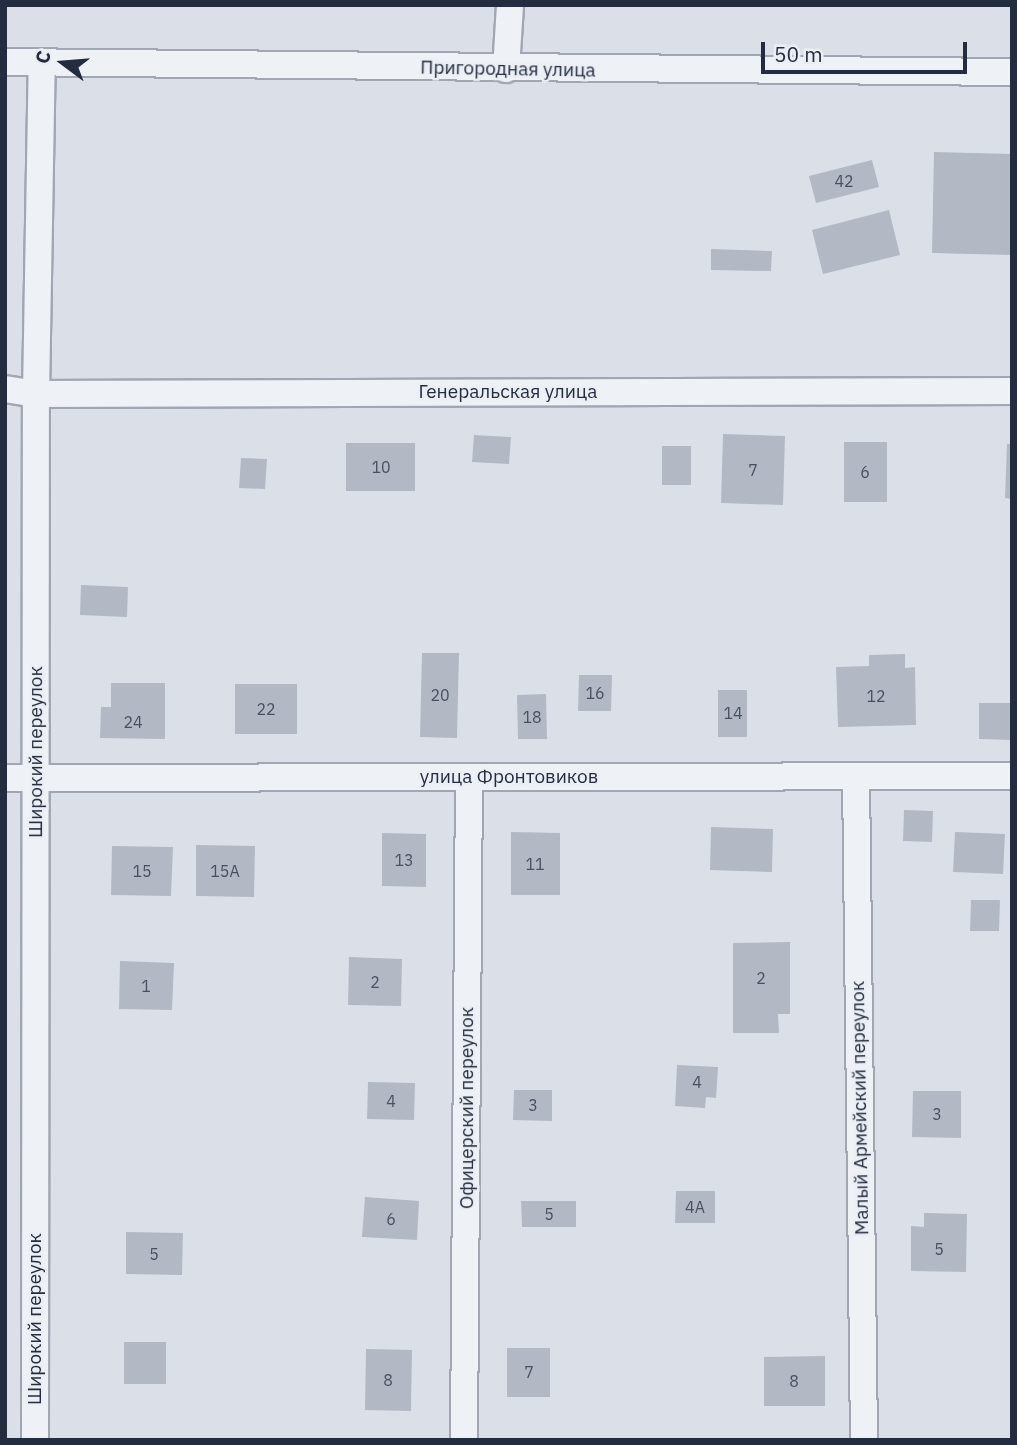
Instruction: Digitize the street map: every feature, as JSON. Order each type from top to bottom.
[{"type":"street","points":[[506,69],[510,5]]},
{"type":"street","name":"Пригородная улица","points":[[5,62],[1012,72]]},
{"type":"street","name":"Широкий переулок","points":[[35,1440],[36,394],[42,64]]},
{"type":"street","name":"Генеральская улица","points":[[5,389],[36,394],[1012,391]]},
{"type":"street","name":"Малый Армейский переулок","points":[[856,776],[864,1440]]},
{"type":"street","name":"улица Фронтовиков","points":[[5,778],[1012,776]]},
{"type":"street","name":"Офицерский переулок","points":[[464,1440],[469,777]]},
{"type":"building","points":[[934,152],[1012,154],[1012,255],[932,253]]},
{"type":"building","points":[[872,160],[879,187],[816,203],[809,176]]},
{"type":"building","points":[[889,210],[900,255],[823,274],[812,230]]},
{"type":"building","points":[[711,249],[772,251],[771,271],[711,270]]},
{"type":"building","points":[[723,434],[785,436],[783,505],[721,503]]},
{"type":"building","points":[[474,435],[511,437],[509,464],[472,462]]},
{"type":"building","points":[[844,442],[887,442],[887,502],[844,502]]},
{"type":"building","points":[[346,443],[415,443],[415,491],[346,491]]},
{"type":"building","points":[[1007,444],[1012,444],[1012,499],[1005,498]]},
{"type":"building","points":[[662,446],[691,446],[691,485],[662,485]]},
{"type":"building","points":[[241,458],[267,459],[265,489],[239,488]]},
{"type":"building","points":[[81,585],[128,587],[127,617],[80,615]]},
{"type":"building","points":[[422,653],[459,653],[457,738],[420,737]]},
{"type":"building","points":[[905,654],[905,668],[915,667],[916,725],[838,727],[836,667],[869,666],[869,655]]},
{"type":"building","points":[[579,675],[612,675],[611,711],[578,711]]},
{"type":"building","points":[[111,683],[165,683],[165,739],[100,738],[101,707],[111,707]]},
{"type":"building","points":[[235,684],[297,684],[297,734],[235,734]]},
{"type":"building","points":[[718,690],[747,690],[747,737],[718,737]]},
{"type":"building","points":[[546,694],[547,739],[518,739],[517,695]]},
{"type":"building","points":[[979,703],[1012,703],[1012,740],[979,739]]},
{"type":"building","points":[[904,810],[933,811],[932,842],[903,841]]},
{"type":"building","points":[[711,827],[773,829],[772,872],[710,870]]},
{"type":"building","points":[[511,832],[560,833],[560,895],[511,895]]},
{"type":"building","points":[[955,832],[1005,834],[1003,874],[953,872]]},
{"type":"building","points":[[382,833],[426,834],[426,887],[382,886]]},
{"type":"building","points":[[196,845],[255,846],[254,897],[196,896]]},
{"type":"building","points":[[112,846],[173,847],[171,896],[111,895]]},
{"type":"building","points":[[971,900],[1000,900],[999,931],[970,931]]},
{"type":"building","points":[[790,942],[790,1014],[778,1014],[779,1033],[733,1033],[733,943]]},
{"type":"building","points":[[349,957],[402,959],[401,1006],[348,1005]]},
{"type":"building","points":[[120,961],[174,963],[172,1010],[119,1009]]},
{"type":"building","points":[[677,1065],[718,1067],[716,1098],[706,1097],[705,1108],[675,1106]]},
{"type":"building","points":[[368,1082],[415,1083],[414,1120],[367,1119]]},
{"type":"building","points":[[514,1090],[552,1090],[552,1121],[513,1120]]},
{"type":"building","points":[[913,1091],[961,1091],[961,1138],[912,1137]]},
{"type":"building","points":[[676,1191],[715,1191],[715,1223],[675,1223]]},
{"type":"building","points":[[365,1197],[419,1201],[417,1240],[362,1237]]},
{"type":"building","points":[[521,1201],[576,1201],[576,1227],[522,1227]]},
{"type":"building","points":[[924,1213],[967,1214],[966,1272],[911,1271],[911,1226],[924,1227]]},
{"type":"building","points":[[126,1232],[183,1233],[182,1275],[126,1274]]},
{"type":"building","points":[[124,1342],[166,1342],[166,1384],[124,1384]]},
{"type":"building","points":[[507,1348],[550,1348],[550,1397],[507,1397]]},
{"type":"building","points":[[366,1349],[412,1350],[411,1411],[365,1410]]},
{"type":"building","points":[[825,1356],[825,1406],[764,1406],[764,1357]]}]
